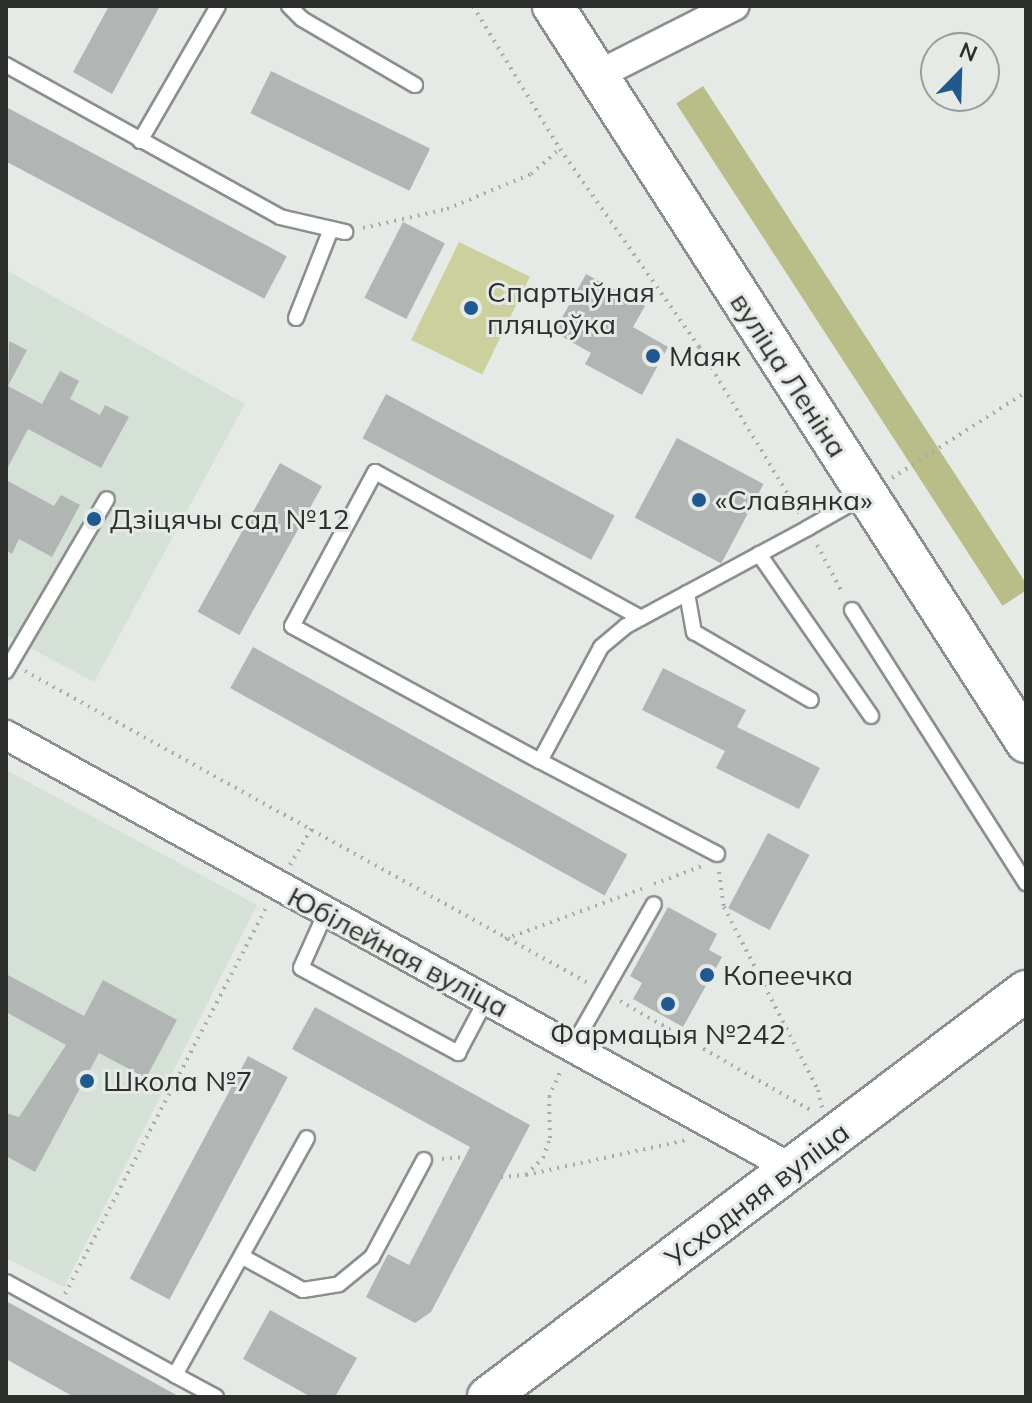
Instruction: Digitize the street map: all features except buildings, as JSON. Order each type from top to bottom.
[{"type":"main road","name":"вуліца Леніна","points":[[553,6],[1026,742]]},
{"type":"main road","name":"Усходняя вуліца","points":[[488,1397],[1026,991]]},
{"type":"street","points":[[598,75],[734,6]]},
{"type":"street","name":"Юбілейная вуліца","points":[[6,735],[791,1168]]},
{"type":"lane","points":[[140,141],[218,6]]},
{"type":"lane","points":[[289,6],[302,19],[415,85]]},
{"type":"lane","points":[[6,65],[280,217],[338,231],[296,318]]},
{"type":"lane","points":[[641,618],[375,472],[292,626],[717,854]]},
{"type":"lane","points":[[540,761],[601,647],[641,618],[866,494]]},
{"type":"lane","points":[[8,667],[107,499]]},
{"type":"lane","points":[[759,554],[871,716]]},
{"type":"lane","points":[[687,593],[694,632],[811,700]]},
{"type":"lane","points":[[852,610],[1026,883]]},
{"type":"lane","points":[[573,1046],[654,904]]},
{"type":"lane","points":[[326,912],[301,968],[458,1053],[486,1000]]},
{"type":"lane","points":[[175,1375],[307,1138]]},
{"type":"lane","points":[[243,1257],[303,1290],[339,1284],[372,1257],[424,1160]]},
{"type":"lane","points":[[6,1282],[216,1397]]},
{"type":"path","points":[[473,6],[560,149],[699,347],[808,528],[852,610]]},
{"type":"path","points":[[338,231],[447,209],[531,174],[560,149]]},
{"type":"path","points":[[866,494],[1026,392]]},
{"type":"path","points":[[8,667],[311,829],[505,939],[604,991],[824,1118],[818,1090],[724,907],[718,860],[505,939]]},
{"type":"path","points":[[57,1311],[277,887],[311,829]]},
{"type":"path","points":[[526,1175],[543,1158],[550,1138],[549,1097],[573,1046]]},
{"type":"path","points":[[501,1177],[526,1175],[723,1132]]},
{"type":"shaded area","name":"Дзіцячы сад №12","points":[[6,270],[245,404],[94,682],[6,635]]},
{"type":"shaded area","name":"Школа №7","points":[[6,770],[257,905],[64,1287],[6,1258]]},
{"type":"green space","points":[[703,86],[1026,583],[1026,590],[1002,606],[676,103]]},
{"type":"green space","name":"Спартыўная пляцоўка","points":[[459,242],[530,277],[482,375],[411,340]]},
{"type":"place","name":"Спартыўная пляцоўка","points":[[471,308]]},
{"type":"place","name":"Маяк","points":[[653,356]]},
{"type":"place","name":"«Славянка»","points":[[699,500]]},
{"type":"place","name":"Дзіцячы сад №12","points":[[94,519]]},
{"type":"place","name":"Копеечка","points":[[707,975]]},
{"type":"place","name":"Фармацыя №242","points":[[668,1004]]},
{"type":"place","name":"Школа №7","points":[[87,1081]]}]
